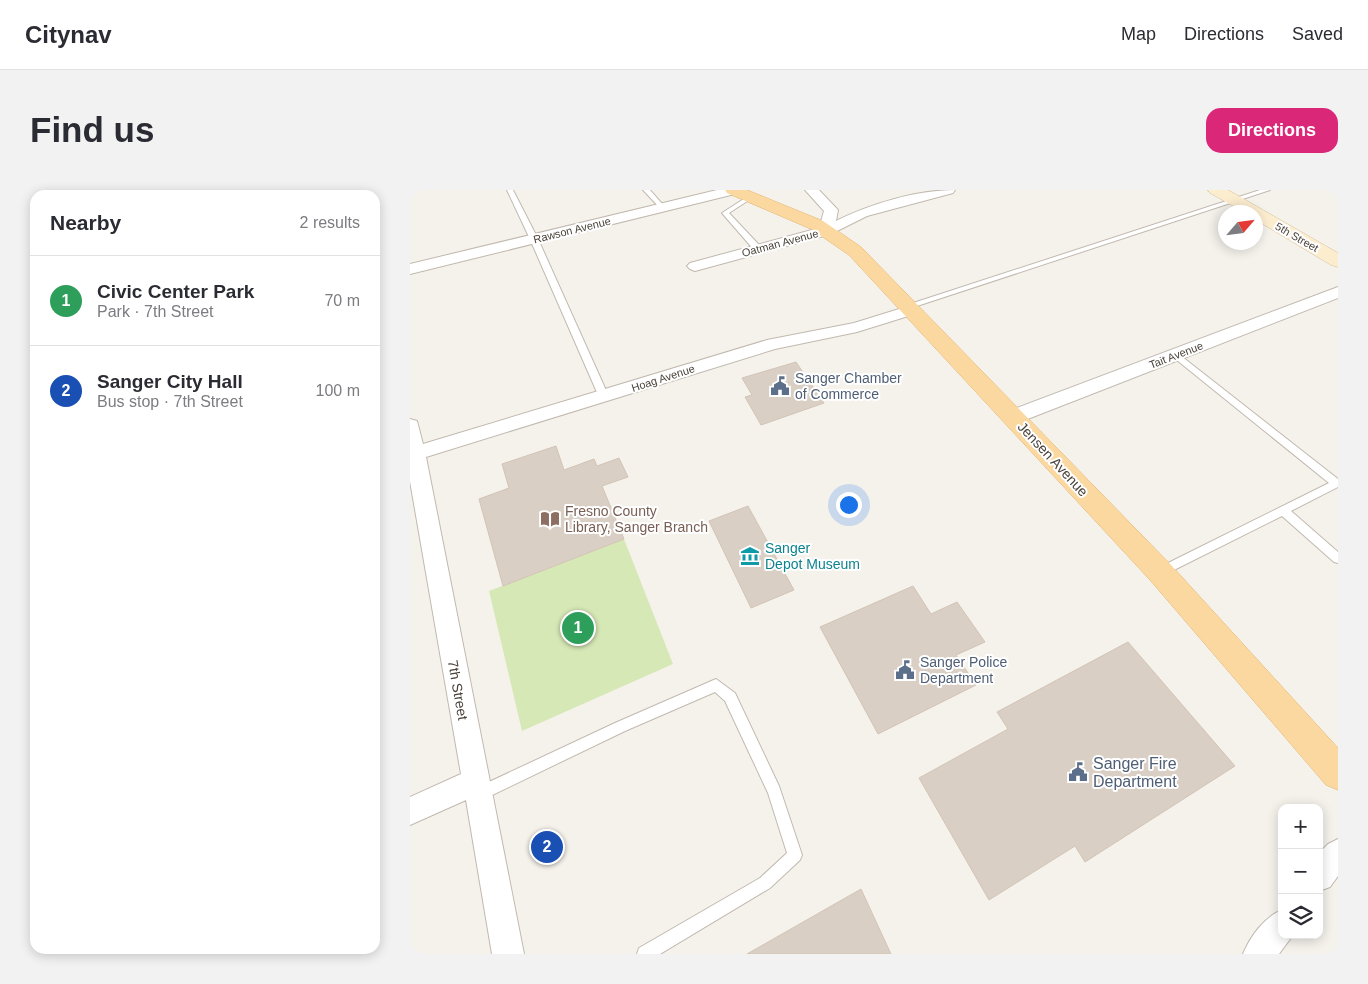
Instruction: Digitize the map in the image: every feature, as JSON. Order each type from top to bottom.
[{"type":"main road","name":"Jensen Avenue","points":[[738,192],[785,211],[826,231],[855,251],[1160,572],[1338,773]]},
{"type":"street","points":[[812,190],[831,210],[826,231]]},
{"type":"street","name":"Oatman Avenue","points":[[695,266],[826,231],[862,213],[948,190]]},
{"type":"street","name":"5th Street","points":[[1216,190],[1242,205]]},
{"type":"street","name":"Rawson Avenue","points":[[410,269],[662,208],[738,192]]},
{"type":"street","name":"5th Street","points":[[1263,218],[1338,262]]},
{"type":"street","name":"Tait Avenue","points":[[1013,417],[1338,292]]},
{"type":"street","name":"Hoag Avenue","points":[[412,439],[604,397],[745,352],[857,327],[910,308]]},
{"type":"street","name":"7th Street","points":[[412,439],[508,954]]},
{"type":"street","points":[[410,811],[476,789]]},
{"type":"street","points":[[1323,871],[1338,854]]},
{"type":"street","points":[[1259,954],[1278,929]]},
{"type":"lane","points":[[510,190],[534,239],[604,397]]},
{"type":"lane","points":[[646,190],[662,208]]},
{"type":"lane","points":[[910,308],[1268,190]]},
{"type":"lane","points":[[738,192],[725,213],[758,249]]},
{"type":"lane","points":[[1160,572],[1283,512],[1337,483],[1176,355]]},
{"type":"lane","points":[[1283,512],[1338,558]]},
{"type":"lane","points":[[476,789],[716,685],[730,697],[774,791],[795,855],[764,882],[645,954]]},
{"type":"green space","points":[[624,539],[673,664],[522,731],[489,591]]},
{"type":"building","name":"Sanger Chamber of Commerce","points":[[796,362],[824,403],[761,425],[745,397],[752,395],[742,378]]},
{"type":"building","name":"Fresno County Library, Sanger Branch","points":[[556,446],[564,470],[594,459],[597,466],[619,458],[628,477],[602,486],[624,539],[503,586],[479,499],[509,488],[502,464]]},
{"type":"building","name":"Sanger Depot Museum","points":[[748,506],[794,590],[751,608],[709,521]]},
{"type":"building","name":"Sanger Police Department","points":[[913,586],[931,614],[957,602],[985,642],[956,655],[976,685],[878,734],[820,627]]},
{"type":"building","name":"Sanger Fire Department","points":[[1128,642],[1235,766],[1085,862],[1075,846],[989,900],[919,778],[1008,729],[997,712]]},
{"type":"building","points":[[861,889],[891,954],[747,954]]},
{"type":"place","name":"Sanger Chamber of Commerce","points":[[780,386]]},
{"type":"place","name":"Fresno County Library, Sanger Branch","points":[[550,519]]},
{"type":"place","name":"Sanger Depot Museum","points":[[750,556]]},
{"type":"place","name":"Civic Center Park","points":[[578,628]]},
{"type":"place","name":"Sanger Police Department","points":[[905,670]]},
{"type":"place","name":"Sanger Fire Department","points":[[1078,772]]},
{"type":"place","name":"Sanger City Hall","points":[[547,847]]}]
